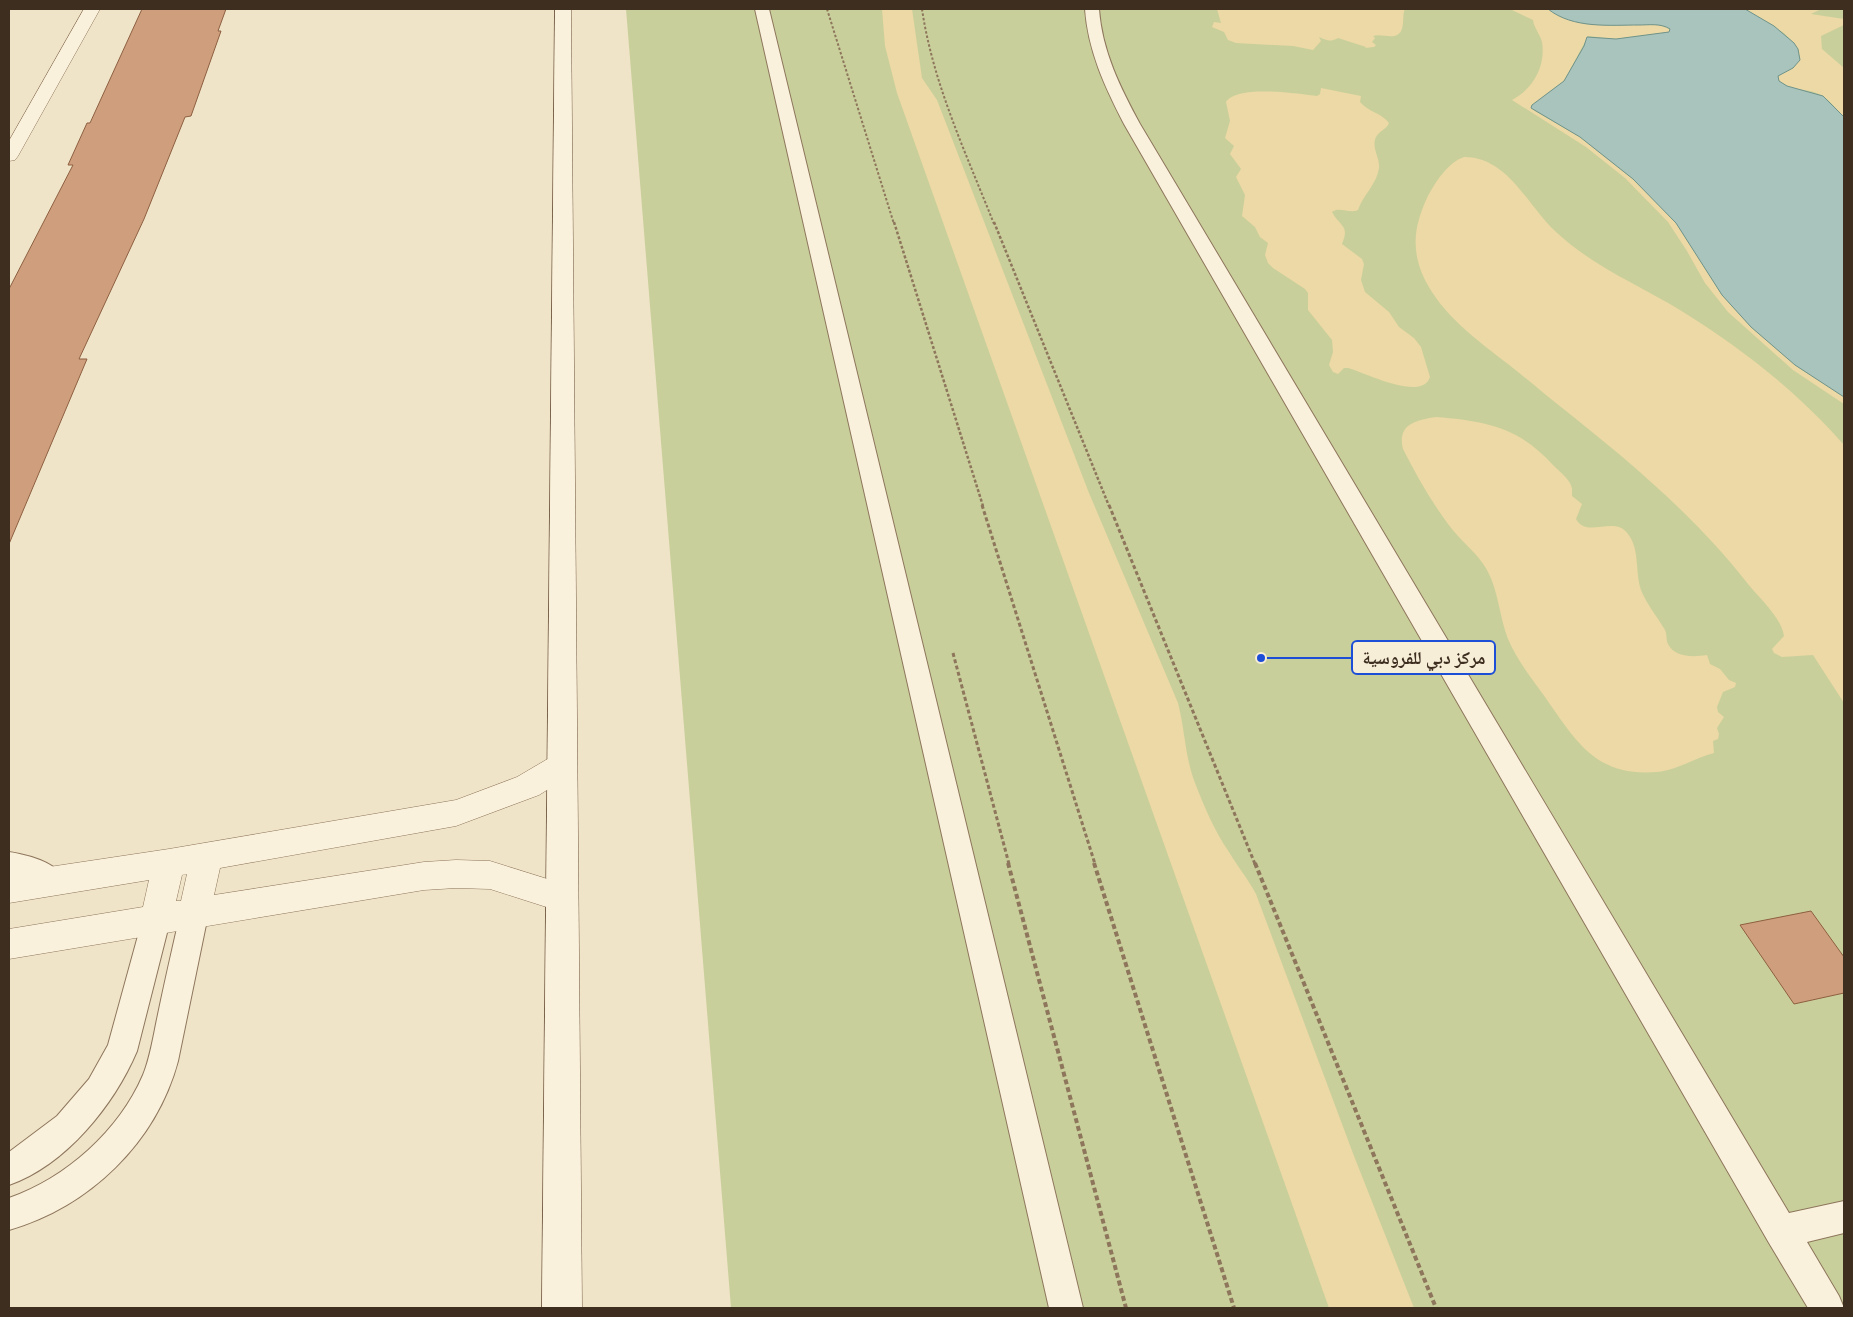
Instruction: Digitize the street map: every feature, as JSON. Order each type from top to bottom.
[{"type":"street","points":[[9,156],[92,9]]},
{"type":"street","points":[[562,1308],[563,9]]},
{"type":"street","points":[[9,888],[456,813],[528,786],[561,766]]},
{"type":"street","points":[[194,915],[207,856]]},
{"type":"street","points":[[156,921],[169,862]]},
{"type":"street","points":[[9,944],[424,876],[456,874],[490,875],[562,898]]},
{"type":"lane","points":[[762,9],[1066,1308]]},
{"type":"lane","points":[[1092,9],[1096,44],[1110,79],[1132,124],[1827,1308]]},
{"type":"lane","points":[[9,864],[23,866],[39,872],[52,881]]},
{"type":"lane","points":[[9,1214],[51,1197],[86,1174],[116,1145],[139,1114],[156,1081],[194,915]]},
{"type":"lane","points":[[9,1170],[29,1158],[68,1127],[100,1090],[122,1051],[156,921]]},
{"type":"lane","points":[[1781,1231],[1844,1217]]},
{"type":"path","points":[[827,9],[1234,1308]]},
{"type":"path","points":[[922,9],[927,42],[947,108],[1436,1308]]},
{"type":"path","points":[[952,648],[1126,1308]]},
{"type":"green space","points":[[626,9],[1844,9],[1844,1308],[731,1308]]},
{"type":"sand","points":[[882,9],[912,9],[922,78],[937,100],[1089,493],[1178,703],[1189,763],[1198,792],[1219,836],[1256,894],[1354,1156],[1414,1308],[1329,1308],[897,93],[885,46]]},
{"type":"sand","points":[[1217,9],[1405,9],[1401,32],[1394,36],[1373,36],[1375,38],[1372,42],[1376,45],[1374,47],[1365,48],[1338,38],[1329,41],[1319,37],[1321,41],[1313,50],[1293,46],[1236,43],[1228,40],[1224,32],[1212,27],[1214,22],[1221,23]]},
{"type":"sand","points":[[1510,9],[1548,9],[1566,19],[1599,25],[1658,25],[1670,29],[1669,32],[1616,39],[1588,36],[1564,81],[1543,97],[1533,110],[1580,137],[1633,179],[1676,223],[1722,295],[1751,327],[1795,365],[1844,397],[1844,404],[1793,370],[1728,312],[1705,283],[1668,222],[1625,178],[1586,147],[1512,100],[1532,83],[1540,68],[1543,51],[1542,42],[1533,20]]},
{"type":"sand","points":[[1745,9],[1821,9],[1811,14],[1844,19],[1844,25],[1821,36],[1822,49],[1844,68],[1844,117],[1821,95],[1791,87],[1777,78],[1783,73],[1794,43],[1784,33]]},
{"type":"sand","points":[[1321,88],[1361,96],[1360,102],[1363,105],[1383,117],[1389,123],[1376,137],[1374,145],[1379,164],[1378,174],[1358,210],[1335,210],[1332,212],[1344,229],[1345,233],[1342,244],[1362,259],[1364,264],[1361,280],[1365,292],[1389,312],[1399,327],[1414,338],[1421,347],[1430,377],[1425,384],[1416,387],[1393,384],[1348,368],[1344,368],[1338,374],[1333,372],[1329,365],[1333,352],[1332,340],[1308,310],[1308,293],[1268,263],[1265,255],[1268,243],[1260,237],[1255,227],[1242,216],[1245,195],[1236,177],[1241,169],[1230,154],[1234,146],[1225,138],[1230,121],[1226,102],[1232,96],[1255,92],[1283,92],[1317,96],[1320,94]]},
{"type":"sand","points":[[1464,157],[1479,159],[1493,165],[1505,174],[1516,184],[1555,231],[1599,265],[1680,310],[1746,355],[1788,389],[1844,445],[1844,703],[1813,655],[1782,657],[1774,653],[1772,649],[1784,636],[1779,622],[1727,559],[1683,512],[1611,447],[1461,326],[1440,304],[1420,268],[1416,248],[1417,228],[1427,198],[1438,180],[1447,168]]},
{"type":"sand","points":[[1436,417],[1486,424],[1514,434],[1540,452],[1570,483],[1572,496],[1582,504],[1576,519],[1581,525],[1594,528],[1616,526],[1628,534],[1636,554],[1641,590],[1665,630],[1667,642],[1671,649],[1685,656],[1707,655],[1710,664],[1720,669],[1729,680],[1736,683],[1735,687],[1723,692],[1717,707],[1718,712],[1724,717],[1717,728],[1718,739],[1713,741],[1714,753],[1665,771],[1636,772],[1618,769],[1602,762],[1589,753],[1567,728],[1520,662],[1512,647],[1487,570],[1442,515],[1424,488],[1403,449],[1403,434],[1409,425]]},
{"type":"water","points":[[1548,9],[1745,9],[1774,26],[1794,43],[1798,49],[1800,60],[1793,68],[1778,76],[1779,81],[1787,86],[1823,96],[1844,117],[1844,397],[1795,365],[1751,327],[1722,295],[1676,223],[1633,179],[1580,137],[1531,108],[1532,105],[1564,81],[1584,46],[1587,37],[1616,39],[1669,32],[1670,29],[1655,25],[1580,23],[1569,20]]},
{"type":"building","points":[[142,9],[226,9],[218,31],[221,31],[191,116],[185,117],[144,219],[79,359],[87,359],[9,544],[9,289],[73,165],[68,165],[87,123],[90,123]]},
{"type":"building","points":[[1811,911],[1844,957],[1844,993],[1794,1004],[1740,925]]},
{"type":"place","name":"مركز دبي للفروسية","points":[[1261,658]]}]
